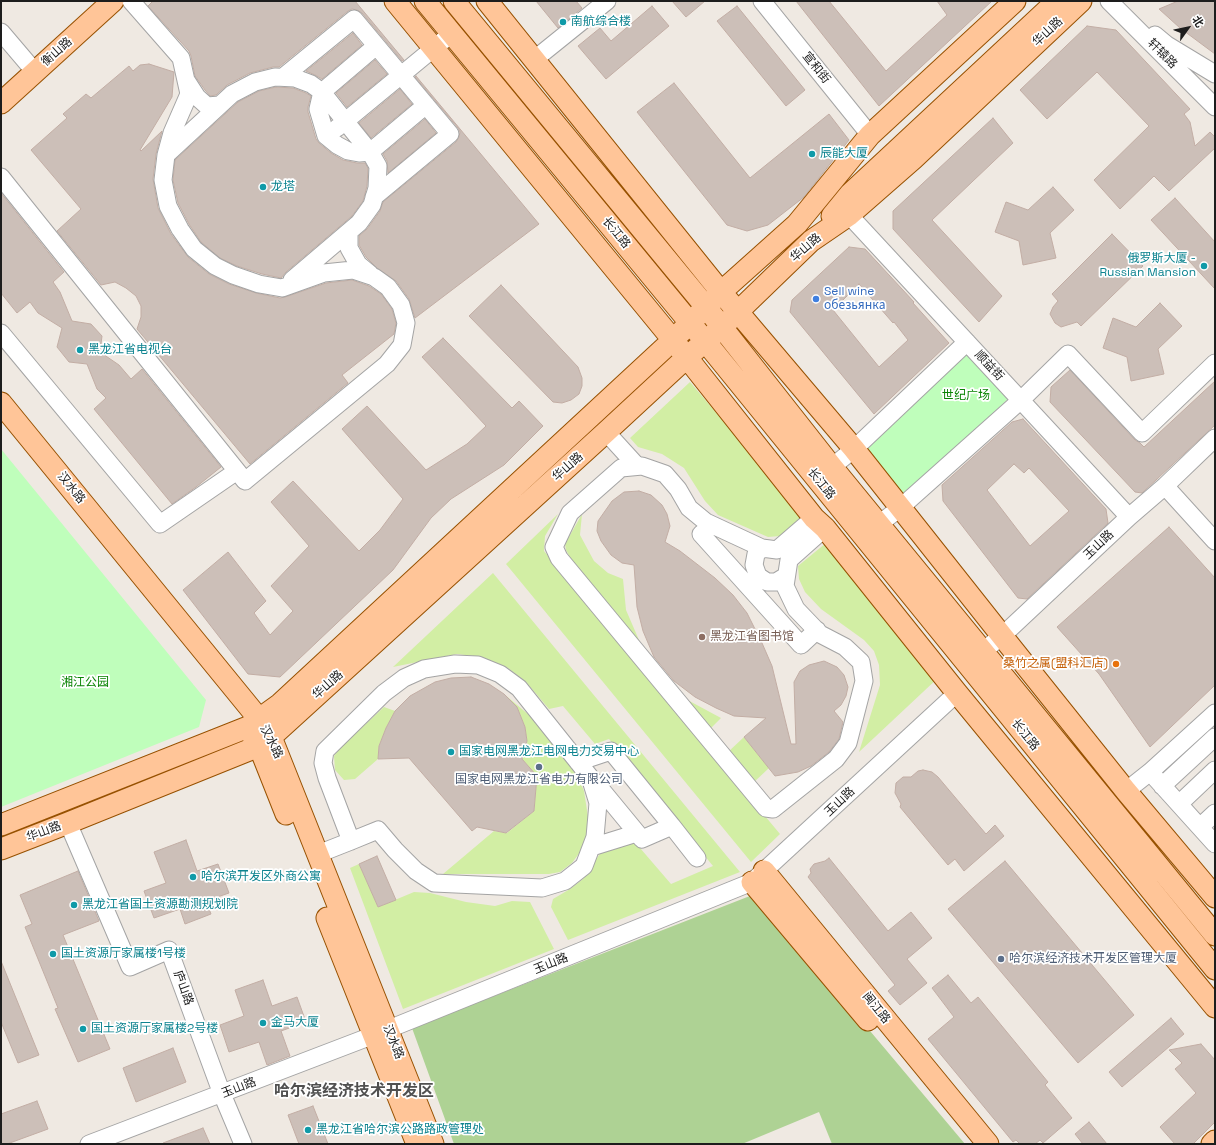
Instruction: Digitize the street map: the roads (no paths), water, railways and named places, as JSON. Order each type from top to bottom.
[{"type":"main road","name":"衡山路","points":[[1,103],[113,1]]},
{"type":"main road","points":[[395,1],[673,340],[957,693],[1215,1007]]},
{"type":"main road","name":"长江路","points":[[424,1],[705,341],[1215,968]]},
{"type":"main road","name":"长江路","points":[[454,1],[706,307],[832,467],[1215,935]]},
{"type":"main road","points":[[487,1],[721,292],[854,449],[1126,790],[1212,885]]},
{"type":"main road","name":"华山路","points":[[1,825],[254,723],[286,698],[673,340],[721,292],[797,224],[870,135],[1015,1]]},
{"type":"main road","points":[[797,224],[858,170],[1035,1]]},
{"type":"main road","points":[[810,241],[850,194],[1057,1]]},
{"type":"main road","name":"华山路","points":[[1,849],[68,823],[265,741],[722,327],[810,241],[849,215],[913,158],[1081,1]]},
{"type":"main road","name":"汉水路","points":[[1,403],[254,723],[265,741],[318,854],[381,1032],[417,1144]]},
{"type":"main road","name":"汉水路","points":[[1,425],[254,723]]},
{"type":"main road","name":"汉水路","points":[[265,741],[381,1032],[433,1144]]},
{"type":"main road","name":"闽江路","points":[[758,877],[972,1144]]},
{"type":"main road","name":"闽江路","points":[[758,877],[988,1144]]},
{"type":"main road","points":[[1212,1144],[1215,1141]]},
{"type":"street","points":[[131,1],[181,58],[189,94],[172,133],[166,155],[163,180],[168,206],[180,229],[194,249],[215,266],[233,275],[260,284],[282,288],[324,273],[353,270],[374,277]]},
{"type":"street","points":[[535,59],[607,1]]},
{"type":"street","name":"宣和街","points":[[763,1],[870,135]]},
{"type":"street","points":[[1109,1],[1168,45],[1215,74]]},
{"type":"street","name":"轩辕路","points":[[1109,1],[1215,107]]},
{"type":"street","points":[[283,78],[354,19],[400,76],[450,134],[374,197]]},
{"type":"street","points":[[1,32],[35,72]]},
{"type":"street","points":[[326,136],[452,34]]},
{"type":"street","points":[[376,46],[322,92],[318,109],[326,136],[337,145],[348,151],[359,153],[370,152],[426,105]]},
{"type":"street","points":[[166,155],[232,94],[254,82],[275,77],[295,78],[310,84],[322,92],[370,152],[378,166],[378,188],[372,205],[359,223],[282,288]]},
{"type":"street","points":[[185,78],[197,97],[207,106],[220,105]]},
{"type":"street","points":[[2,180],[245,481],[387,364],[402,344],[406,323],[401,305],[388,287],[358,264],[350,248],[349,232]]},
{"type":"street","name":"顺益街","points":[[849,215],[1129,517]]},
{"type":"street","points":[[1,333],[160,524],[237,471]]},
{"type":"street","points":[[832,467],[854,449],[967,342]]},
{"type":"street","points":[[879,524],[900,508],[1021,400],[1068,354],[1142,433],[1215,363]]},
{"type":"street","points":[[606,432],[636,466]]},
{"type":"street","name":"玉山路","points":[[983,651],[1002,636],[1215,438]]},
{"type":"street","points":[[787,570],[784,554],[706,522],[690,508],[678,489],[665,474],[642,466],[621,468],[570,513],[554,547],[558,558],[766,808],[773,809],[836,759],[848,743],[864,681],[861,662],[845,646],[820,634],[796,609],[785,586],[789,560],[819,523]]},
{"type":"street","points":[[1165,486],[1215,541]]},
{"type":"street","points":[[787,570],[776,582],[766,582],[758,576],[754,565],[756,554],[770,549],[819,523]]},
{"type":"street","points":[[712,525],[701,534],[801,645],[817,630]]},
{"type":"street","points":[[351,841],[326,778],[323,763],[325,751],[384,693],[404,678],[424,668],[455,664],[478,666],[500,674],[519,688],[642,839],[672,826]]},
{"type":"street","name":"玉山路","points":[[89,1144],[381,1032],[758,877],[957,693]]},
{"type":"street","points":[[1126,790],[1150,772],[1215,713]]},
{"type":"street","points":[[1162,786],[1215,737]]},
{"type":"street","points":[[578,762],[611,751],[697,858]]},
{"type":"street","points":[[1179,804],[1215,770]]},
{"type":"street","points":[[1150,772],[1215,843]]},
{"type":"street","points":[[318,854],[378,830],[416,872],[434,883],[542,888],[565,881],[584,866],[595,837],[598,803],[590,777]]},
{"type":"street","points":[[1200,827],[1215,813]]},
{"type":"street","name":"庐山路","points":[[68,823],[130,967],[169,950],[222,1094],[243,1144]]},
{"type":"street","points":[[592,847],[637,833]]},
{"type":"place","name":"南航综合楼","points":[[563,22]]},
{"type":"place","name":"辰能大厦","points":[[812,154]]},
{"type":"place","name":"龙塔","points":[[263,187]]},
{"type":"place","name":"俄罗斯大厦 - Russian Mansion","points":[[1204,266]]},
{"type":"place","name":"Sell wine обезьянка","points":[[816,299]]},
{"type":"place","name":"黑龙江省电视台","points":[[80,350]]},
{"type":"place","name":"黑龙江省图书馆","points":[[702,637]]},
{"type":"place","name":"桑竹之属(盟科汇店)","points":[[1116,664]]},
{"type":"place","name":"国家电网黑龙江电网电力交易中心","points":[[451,752]]},
{"type":"place","name":"国家电网黑龙江省电力有限公司","points":[[539,767]]},
{"type":"place","name":"哈尔滨开发区外商公寓","points":[[193,877]]},
{"type":"place","name":"黑龙江省国土资源勘测规划院","points":[[74,905]]},
{"type":"place","name":"国土资源厅家属楼1号楼","points":[[53,954]]},
{"type":"place","name":"哈尔滨经济技术开发区管理大厦","points":[[1001,959]]},
{"type":"place","name":"金马大厦","points":[[263,1023]]},
{"type":"place","name":"国土资源厅家属楼2号楼","points":[[83,1029]]},
{"type":"place","name":"黑龙江省哈尔滨公路路政管理处","points":[[308,1130]]},
{"type":"district","name":"哈尔滨经济技术开发区","points":[[354,1092]]},
{"type":"park label","name":"世纪广场","points":[[966,396]]},
{"type":"park label","name":"湘江公园","points":[[85,683]]}]
